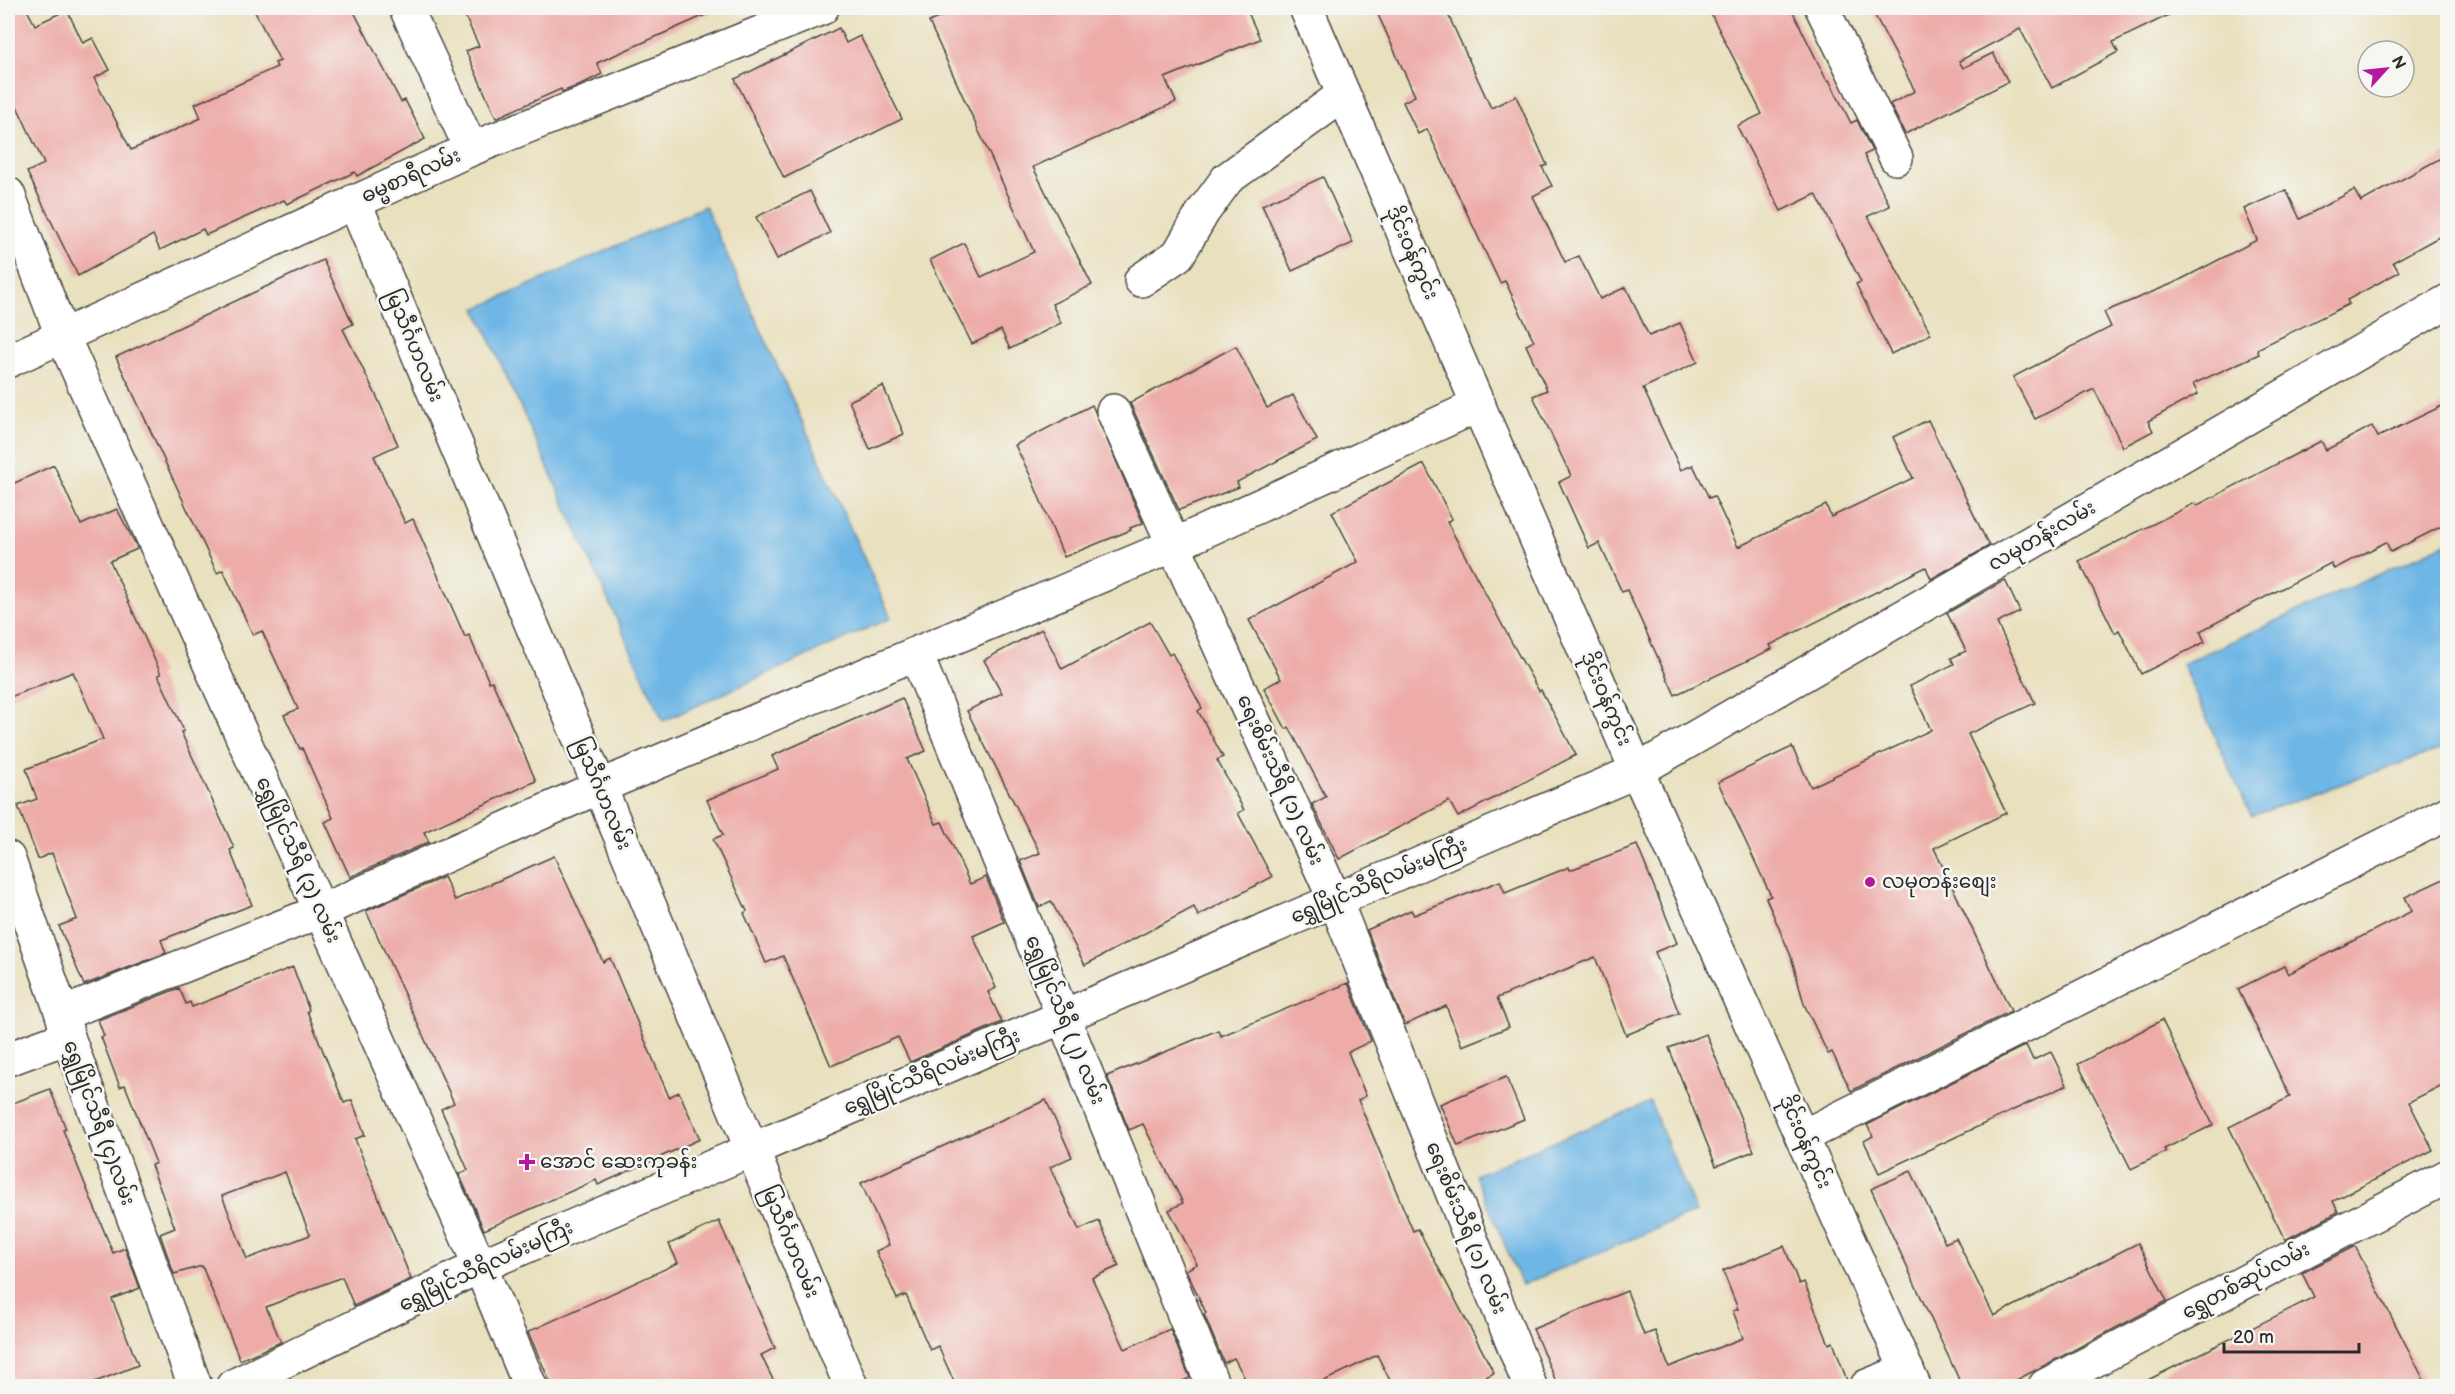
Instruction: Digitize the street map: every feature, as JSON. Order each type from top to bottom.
[{"type":"street","points":[[406,8],[471,148]]},
{"type":"street","name":"ဒိုင်းဝန်ကွင်း","points":[[1306,8],[1637,771],[1911,1378]]},
{"type":"street","points":[[1822,8],[1896,158]]},
{"type":"street","name":"ဓမ္မစာရီလမ်း","points":[[8,361],[471,148],[802,11]]},
{"type":"street","points":[[1142,280],[1178,255],[1203,212],[1227,179],[1343,95]]},
{"type":"street","name":"ရွှေမြိုင်သီရိ (၃) လမ်း","points":[[8,194],[62,335],[480,1266],[530,1386]]},
{"type":"street","name":"မြသီင်္ဂဟလမ်း","points":[[354,201],[851,1386]]},
{"type":"street","name":"လမုတန်းလမ်း","points":[[1637,771],[2448,301]]},
{"type":"street","points":[[8,1059],[65,1025],[599,787],[1174,545],[1479,405]]},
{"type":"street","name":"ရေးစိမ်းသီရိ (၁) လမ်း","points":[[1113,411],[1335,900],[1530,1386]]},
{"type":"street","name":"ရွှေမြိုင်သီရီ (၂) လမ်း","points":[[916,654],[1213,1386]]},
{"type":"street","name":"ရွှေမြိုင်သီရိလမ်းမကြီး","points":[[233,1386],[480,1266],[1637,771]]},
{"type":"street","points":[[1802,1137],[2448,813]]},
{"type":"street","name":"ရွှေမြိုင်သီရီ (၄)လမ်း","points":[[8,858],[65,1025],[195,1386]]},
{"type":"street","name":"ရွှေတစ်ဆုပ်လမ်း","points":[[2045,1386],[2448,1176]]},
{"type":"street","points":[[1867,1386],[1911,1378]]},
{"type":"water","points":[[705,206],[891,618],[663,721],[476,309]]},
{"type":"water","points":[[2447,543],[2447,747],[2251,816],[2182,664]]},
{"type":"water","points":[[1650,1102],[1696,1212],[1522,1285],[1475,1175]]},
{"type":"building","points":[[8,8],[26,8],[35,25],[67,10],[83,43],[93,38],[110,70],[94,78],[131,150],[201,118],[195,104],[277,67],[275,63],[280,61],[253,8],[352,8],[401,102],[405,100],[425,139],[357,176],[355,172],[287,204],[284,200],[206,235],[203,229],[160,250],[153,235],[78,276],[27,172],[44,164],[8,87]]},
{"type":"building","points":[[461,8],[721,8],[597,63],[602,74],[580,85],[562,92],[561,89],[496,118],[466,51],[479,46]]},
{"type":"building","points":[[960,8],[1246,8],[1260,39],[1165,78],[1176,102],[1033,167],[1092,285],[1052,304],[1061,323],[1010,349],[1001,330],[972,344],[930,260],[964,243],[981,277],[1034,252],[929,22]]},
{"type":"building","points":[[1375,8],[1445,8],[1491,108],[1516,96],[1547,165],[1542,167],[1552,186],[1533,196],[1565,262],[1579,256],[1600,299],[1626,287],[1649,336],[1680,323],[1698,362],[1643,388],[1681,470],[1693,465],[1709,498],[1714,496],[1738,547],[1826,505],[1831,517],[1913,478],[1893,437],[1928,420],[1989,546],[1931,579],[1926,567],[1770,645],[1772,649],[1675,695],[1627,590],[1622,592],[1599,543],[1589,548],[1559,482],[1571,476],[1533,396],[1547,390],[1526,345],[1534,341],[1505,281],[1500,283],[1427,129],[1418,134],[1403,102],[1415,96]]},
{"type":"building","points":[[1708,8],[1791,8],[1827,81],[1829,80],[1851,123],[1857,120],[1872,151],[1864,155],[1890,206],[1868,216],[1931,334],[1891,354],[1856,284],[1861,282],[1816,194],[1781,211],[1737,126],[1762,114]]},
{"type":"building","points":[[1871,8],[2183,8],[2113,42],[2118,52],[2052,88],[2020,29],[1959,61],[1963,68],[1993,53],[2008,82],[1905,134],[1890,104],[1915,91]]},
{"type":"building","points":[[839,28],[846,43],[860,36],[902,119],[784,178],[735,79]]},
{"type":"building","points":[[2448,154],[2448,232],[2393,262],[2399,272],[2347,300],[2349,304],[2257,349],[2259,354],[2193,384],[2198,394],[2148,421],[2153,431],[2123,447],[2094,389],[2035,419],[2013,377],[2111,327],[2104,312],[2174,283],[2257,240],[2244,209],[2286,190],[2300,219],[2354,190],[2361,202]]},
{"type":"building","points":[[1323,177],[1353,243],[1292,271],[1262,205]]},
{"type":"building","points":[[810,191],[830,233],[777,259],[756,217]]},
{"type":"building","points":[[323,260],[353,324],[343,329],[398,445],[374,456],[405,523],[413,519],[465,637],[469,635],[489,682],[492,681],[536,781],[424,832],[429,842],[350,877],[325,822],[333,818],[302,748],[300,749],[284,715],[298,709],[262,631],[253,635],[223,570],[217,573],[116,357]]},
{"type":"building","points":[[1236,346],[1267,408],[1293,395],[1317,440],[1237,482],[1239,487],[1179,510],[1130,403]]},
{"type":"building","points":[[883,386],[904,434],[870,449],[849,401]]},
{"type":"building","points":[[2448,403],[2448,523],[2391,552],[2386,542],[2334,569],[2331,563],[2200,631],[2205,642],[2141,674],[2119,630],[2115,633],[2079,561],[2195,503],[2196,506],[2321,441],[2326,450],[2372,426],[2378,437]]},
{"type":"building","points":[[1092,405],[1143,523],[1064,557],[1015,445]]},
{"type":"building","points":[[1424,464],[1452,519],[1447,522],[1513,645],[1539,691],[1541,690],[1576,755],[1458,817],[1449,801],[1339,859],[1312,804],[1326,797],[1289,727],[1286,729],[1264,688],[1281,679],[1249,620],[1358,562],[1332,512]]},
{"type":"building","points":[[54,465],[81,525],[117,509],[136,545],[137,549],[110,561],[161,674],[158,675],[184,731],[181,732],[234,848],[230,850],[252,905],[161,940],[166,953],[84,985],[59,926],[77,919],[52,853],[38,859],[18,806],[37,799],[26,769],[103,739],[73,672],[8,698],[8,486]]},
{"type":"building","name":"လမုတန်းစျေး","points":[[2005,580],[2020,612],[1997,623],[2035,703],[1968,734],[2006,813],[1934,848],[2011,1011],[1851,1091],[1832,1052],[1828,1054],[1804,1004],[1791,956],[1766,898],[1771,896],[1718,782],[1792,747],[1811,787],[1931,730],[1910,686],[1954,664],[1951,658],[1966,651],[1947,613]]},
{"type":"building","points":[[1150,622],[1169,655],[1172,653],[1202,708],[1198,711],[1223,757],[1217,760],[1244,810],[1238,813],[1272,877],[1198,916],[1194,907],[1085,965],[1051,901],[1039,907],[1020,861],[1040,853],[967,711],[1002,693],[984,660],[1042,629],[1062,669]]},
{"type":"building","points":[[902,698],[926,751],[907,759],[936,824],[942,822],[970,884],[986,877],[1004,922],[973,936],[996,988],[988,992],[1002,1022],[910,1062],[898,1037],[831,1066],[783,956],[766,963],[744,913],[747,911],[713,839],[723,835],[707,800],[778,769],[772,756]]},
{"type":"building","points":[[1637,845],[1677,943],[1655,952],[1679,1013],[1626,1035],[1595,957],[1497,998],[1509,1027],[1462,1046],[1446,1006],[1405,1025],[1367,930],[1411,910],[1414,915],[1500,881],[1505,893],[1569,867],[1570,870]]},
{"type":"building","points":[[554,856],[603,962],[610,958],[669,1097],[679,1092],[700,1139],[598,1185],[596,1180],[484,1230],[459,1174],[468,1170],[441,1109],[454,1103],[366,911],[444,877],[455,900]]},
{"type":"building","points":[[2448,877],[2448,1082],[2409,1102],[2433,1150],[2333,1201],[2338,1212],[2285,1240],[2229,1127],[2290,1097],[2238,989],[2284,966],[2288,974],[2412,911],[2405,897]]},
{"type":"building","points":[[293,967],[309,1010],[307,1011],[344,1103],[352,1100],[365,1135],[355,1139],[411,1279],[354,1306],[342,1277],[266,1307],[281,1342],[240,1360],[202,1266],[174,1274],[160,1234],[175,1228],[151,1165],[156,1163],[125,1085],[120,1087],[101,1037],[104,1036],[98,1020],[179,988],[186,1004],[190,1002],[192,1007]],"holes":[[[285,1172],[310,1235],[247,1259],[222,1196]]]},
{"type":"building","points":[[1348,983],[1371,1041],[1348,1052],[1366,1096],[1358,1100],[1413,1231],[1418,1229],[1494,1373],[1467,1386],[1393,1386],[1377,1355],[1314,1386],[1249,1386],[1234,1358],[1224,1363],[1204,1314],[1206,1313],[1186,1270],[1197,1264],[1169,1210],[1183,1203],[1143,1124],[1129,1130],[1107,1076],[1218,1030],[1221,1036]]},
{"type":"building","points":[[2162,1020],[2213,1125],[2164,1149],[2166,1152],[2131,1169],[2078,1064]]},
{"type":"building","points":[[1706,1034],[1754,1151],[1716,1166],[1669,1048]]},
{"type":"building","points":[[2026,1045],[2033,1060],[2051,1052],[2067,1085],[1879,1173],[1864,1141],[1873,1136],[1867,1125]]},
{"type":"building","points":[[1506,1077],[1524,1119],[1458,1146],[1440,1104]]},
{"type":"building","points":[[50,1089],[66,1129],[63,1130],[113,1253],[125,1248],[140,1288],[112,1299],[138,1365],[85,1386],[8,1386],[8,1105]]},
{"type":"building","points":[[1046,1100],[1072,1157],[1050,1167],[1079,1230],[1099,1221],[1119,1266],[1092,1278],[1125,1349],[1170,1329],[1190,1378],[1171,1386],[956,1386],[938,1346],[930,1350],[906,1295],[897,1299],[876,1251],[889,1245],[861,1183]]},
{"type":"building","points":[[1911,1171],[1945,1243],[1956,1238],[1994,1316],[2138,1243],[2167,1301],[2005,1386],[1962,1386],[1871,1189]]},
{"type":"building","points":[[719,1221],[775,1348],[761,1355],[776,1386],[552,1386],[528,1332],[678,1263],[669,1244]]},
{"type":"building","points":[[1784,1246],[1799,1284],[1804,1282],[1829,1344],[1833,1342],[1849,1386],[1558,1386],[1533,1329],[1627,1291],[1644,1335],[1655,1331],[1669,1367],[1743,1338],[1733,1311],[1738,1309],[1723,1271]]},
{"type":"building","points":[[2355,1246],[2427,1386],[2136,1386],[2314,1297],[2302,1273]]},
{"type":"place","name":"လမုတန်းစျေး","points":[[1870,882]]},
{"type":"place","name":"အောင် ဆေးကုခန်း","points":[[527,1162]]}]
